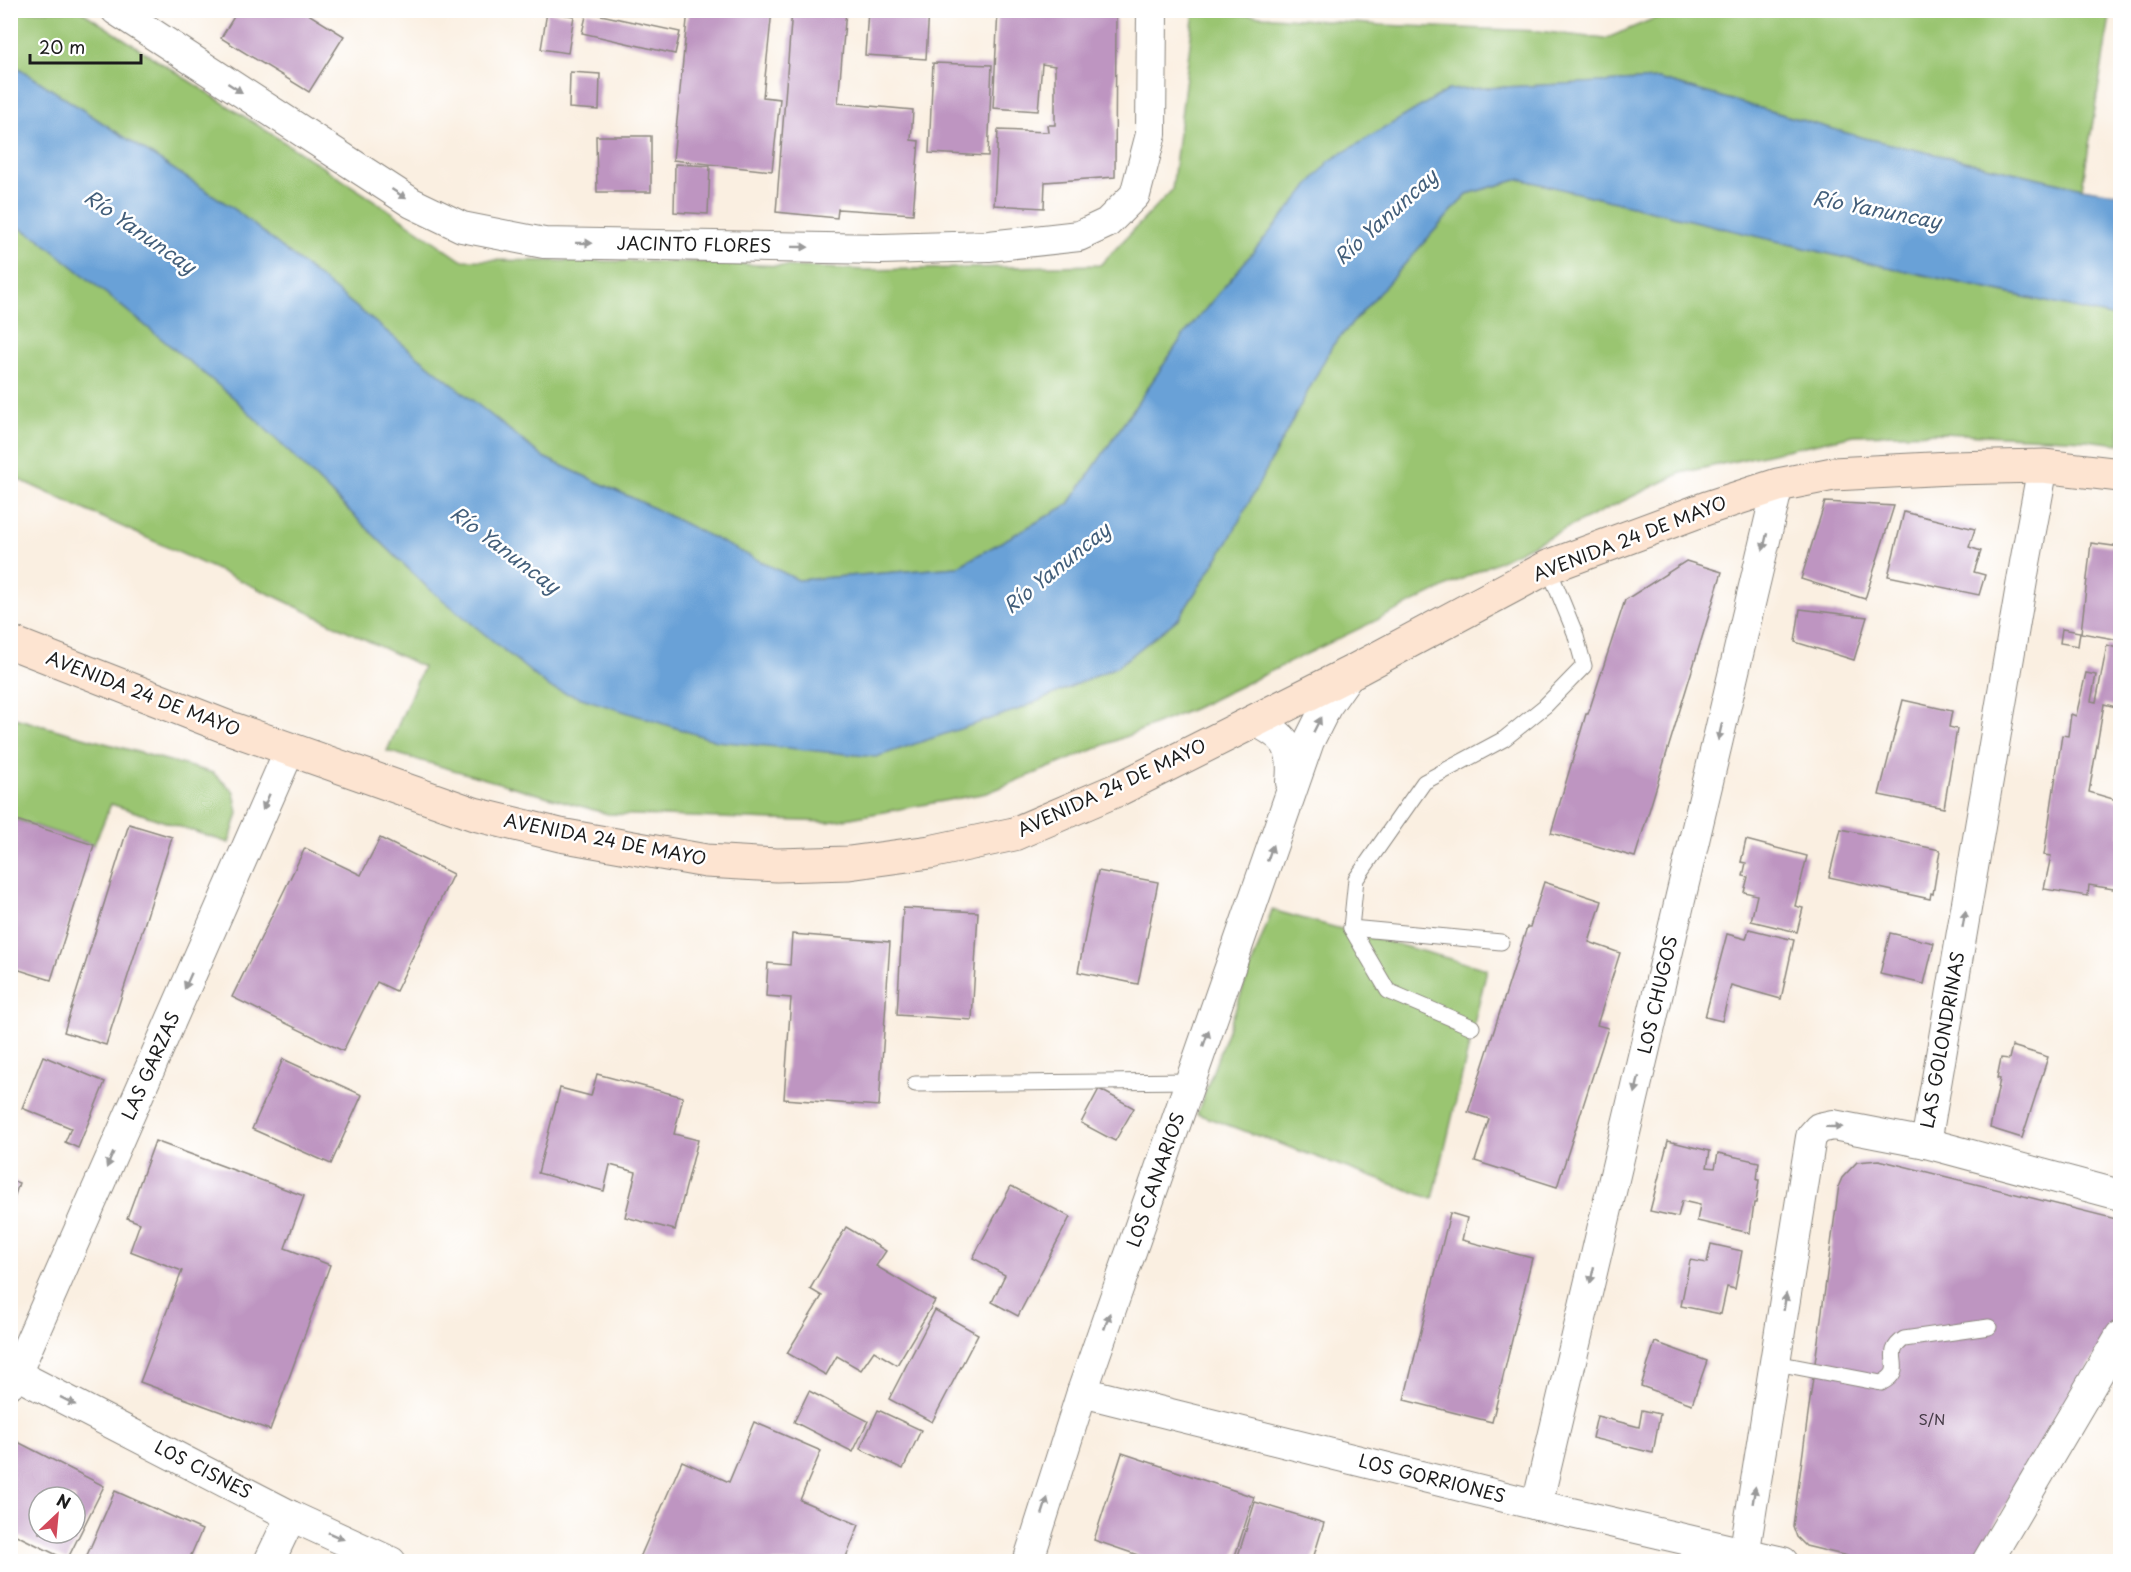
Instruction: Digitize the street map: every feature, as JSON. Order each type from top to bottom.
[{"type":"main road","name":"AVENIDA 24 DE MAYO","points":[[10,642],[227,727],[474,814],[560,835],[706,861],[777,865],[849,863],[930,852],[1014,834],[1119,789],[1350,673],[1548,567],[1707,508],[1778,485],[1833,474],[1951,468],[2043,466],[2121,474]]},
{"type":"street","name":"JACINTO FLORES","points":[[116,10],[412,203],[462,227],[544,243],[881,249],[989,246],[1079,236],[1107,223],[1135,195],[1151,134],[1152,10]]},
{"type":"street","name":"LAS GOLONDRINAS","points":[[1744,1557],[1811,1137],[1819,1128],[1833,1125],[1926,1143],[2043,466]]},
{"type":"street","name":"LOS CHUGOS","points":[[1537,1505],[1778,485]]},
{"type":"street","name":"LOS CANARIOS","points":[[1028,1562],[1082,1392],[1309,741],[1326,707],[1350,673]]},
{"type":"street","name":"LOS CANARIOS","points":[[1254,721],[1271,729],[1286,742],[1292,767],[1289,800]]},
{"type":"street","name":"LAS GARZAS","points":[[13,1379],[290,749]]},
{"type":"street","points":[[1926,1143],[2121,1195]]},
{"type":"street","points":[[1987,1562],[2121,1336]]},
{"type":"street","name":"LOS CISNES","points":[[13,1379],[291,1516],[391,1562]]},
{"type":"street","name":"LOS GORRIONES","points":[[1082,1392],[1744,1557],[1783,1562]]},
{"type":"street","points":[[269,1562],[291,1516]]},
{"type":"lane","points":[[1472,1027],[1388,991],[1351,928],[1356,879],[1424,782],[1504,739],[1545,706],[1584,666],[1575,633],[1548,567]]},
{"type":"lane","points":[[1351,928],[1501,942]]},
{"type":"lane","points":[[915,1084],[1191,1082]]},
{"type":"lane","points":[[1776,1363],[1881,1383],[1891,1378],[1895,1371],[1893,1353],[1897,1344],[1904,1339],[1989,1327]]},
{"type":"green space","points":[[10,11],[81,11],[386,208],[461,260],[700,262],[866,270],[1100,265],[1172,190],[1194,11],[1381,25],[1539,31],[1605,39],[1672,11],[2111,11],[2082,188],[1864,138],[1659,79],[1448,90],[1329,162],[1183,336],[1069,504],[957,567],[798,580],[641,502],[543,457],[233,208],[11,63]]},
{"type":"green space","points":[[1520,179],[1842,257],[2120,318],[2120,444],[2086,440],[1942,433],[1854,435],[1681,473],[1193,709],[987,793],[829,822],[608,814],[387,751],[423,667],[11,476],[11,223],[38,238],[234,398],[426,586],[1020,709],[1118,666],[1179,618],[1229,540],[1332,346],[1467,194]]},
{"type":"green space","points":[[11,717],[213,773],[234,792],[238,813],[229,843],[111,804],[94,845],[11,818]]},
{"type":"green space","points":[[1272,910],[1487,969],[1433,1199],[1197,1114]]},
{"type":"water","name":"Río Yanuncay","points":[[11,63],[233,208],[543,457],[641,502],[798,580],[957,567],[1069,504],[1183,336],[1329,161],[1448,90],[1659,79],[1864,138],[2082,188],[2120,194],[2120,318],[1842,257],[1520,179],[1467,194],[1332,346],[1229,540],[1179,618],[1118,666],[1020,709],[876,757],[717,741],[550,688],[426,586],[234,398],[38,238],[11,223]]},
{"type":"building","points":[[238,10],[302,10],[344,36],[309,92],[221,38]]},
{"type":"building","points":[[688,10],[772,10],[763,97],[780,99],[772,171],[673,160]]},
{"type":"building","points":[[792,10],[846,10],[838,103],[913,110],[911,140],[919,141],[913,214],[838,209],[837,218],[776,212]]},
{"type":"building","points":[[868,10],[929,10],[926,59],[865,55]]},
{"type":"building","points":[[998,10],[1047,10],[1046,16],[1064,15],[1066,10],[1106,10],[1116,15],[1115,177],[1045,182],[1044,208],[994,205],[998,130],[1048,132],[1047,125],[1055,125],[1055,66],[1042,64],[1038,111],[993,108]]},
{"type":"building","points":[[547,12],[574,16],[568,53],[541,49]]},
{"type":"building","points":[[587,12],[680,32],[675,54],[582,33]]},
{"type":"building","points":[[933,63],[992,65],[988,156],[929,153]]},
{"type":"building","points":[[570,72],[600,74],[599,110],[569,108]]},
{"type":"building","points":[[596,136],[651,136],[651,192],[597,192]]},
{"type":"building","points":[[675,164],[710,166],[708,214],[674,212]]},
{"type":"building","points":[[1825,502],[1894,506],[1865,599],[1801,579]]},
{"type":"building","points":[[1904,512],[1975,529],[1969,547],[1981,551],[1974,572],[1985,575],[1979,595],[1888,576]]},
{"type":"building","points":[[2091,543],[2120,547],[2120,640],[2081,633]]},
{"type":"building","points":[[1686,561],[1722,572],[1635,857],[1551,833],[1586,714],[1588,714],[1625,600]]},
{"type":"building","points":[[1800,609],[1867,617],[1854,660],[1795,642]]},
{"type":"building","points":[[2062,629],[2080,632],[2078,646],[2060,643]]},
{"type":"building","points":[[2107,645],[2120,649],[2120,708],[2104,704],[2089,792],[2120,801],[2120,890],[2089,885],[2088,896],[2044,889],[2051,856],[2044,855],[2062,735],[2068,736],[2071,714],[2076,716],[2086,673],[2096,675],[2091,701],[2096,702]]},
{"type":"building","points":[[1903,700],[1952,711],[1949,727],[1957,729],[1944,808],[1879,795]]},
{"type":"building","points":[[10,818],[94,845],[51,980],[10,967]]},
{"type":"building","points":[[129,824],[172,837],[106,1045],[64,1032]]},
{"type":"building","points":[[1841,829],[1940,850],[1933,894],[1931,893],[1930,899],[1829,877]]},
{"type":"building","points":[[380,838],[453,874],[396,991],[377,982],[343,1051],[232,997],[305,848],[361,875]]},
{"type":"building","points":[[1746,840],[1807,856],[1795,906],[1803,908],[1797,932],[1751,921],[1757,895],[1744,892],[1748,877],[1743,876],[1746,863],[1741,862]]},
{"type":"building","points":[[1098,871],[1158,882],[1138,984],[1078,972]]},
{"type":"building","points":[[1544,882],[1602,901],[1589,942],[1620,953],[1597,1025],[1608,1028],[1557,1187],[1475,1161],[1489,1119],[1468,1112],[1527,927],[1530,927]]},
{"type":"building","points":[[903,908],[978,912],[972,1020],[897,1015]]},
{"type":"building","points":[[1749,929],[1794,940],[1781,999],[1731,985],[1722,1021],[1705,1017],[1727,934],[1746,939]]},
{"type":"building","points":[[1890,933],[1934,943],[1924,984],[1880,974]]},
{"type":"building","points":[[792,934],[890,942],[879,1106],[784,1099],[791,998],[766,996],[768,963],[790,965]]},
{"type":"building","points":[[2012,1046],[2048,1057],[2022,1138],[1990,1128],[2000,1079],[1997,1078],[2001,1058],[2009,1059]]},
{"type":"building","points":[[43,1056],[105,1082],[78,1148],[65,1142],[71,1128],[22,1108]]},
{"type":"building","points":[[283,1059],[362,1095],[331,1164],[252,1129]]},
{"type":"building","points":[[597,1074],[683,1097],[674,1134],[698,1140],[675,1230],[625,1217],[636,1172],[610,1165],[604,1191],[538,1173],[560,1088],[591,1096]]},
{"type":"building","points":[[1099,1089],[1134,1108],[1115,1141],[1081,1123]]},
{"type":"building","points":[[155,1141],[304,1196],[285,1248],[330,1265],[270,1430],[140,1382],[182,1271],[130,1251],[140,1223],[127,1218]]},
{"type":"building","points":[[1668,1141],[1710,1151],[1707,1167],[1715,1168],[1718,1153],[1759,1162],[1757,1180],[1759,1180],[1750,1233],[1697,1221],[1700,1205],[1682,1201],[1678,1217],[1650,1211]]},
{"type":"building","points":[[1879,1160],[2120,1220],[2120,1313],[1972,1562],[1872,1562],[1806,1546],[1797,1537],[1793,1526],[1839,1185],[1842,1178],[1857,1162]]},
{"type":"building","points":[[10,1180],[19,1183],[11,1207],[10,1207]]},
{"type":"building","points":[[1011,1186],[1070,1217],[1018,1316],[992,1302],[1005,1275],[973,1258]]},
{"type":"building","points":[[1450,1213],[1467,1218],[1462,1240],[1532,1258],[1492,1422],[1404,1400]]},
{"type":"building","points":[[846,1227],[886,1251],[876,1266],[935,1301],[897,1365],[874,1351],[861,1370],[837,1356],[826,1375],[787,1353],[822,1296],[810,1289]]},
{"type":"building","points":[[1711,1244],[1742,1251],[1735,1289],[1727,1287],[1721,1314],[1681,1306],[1690,1260],[1707,1263]]},
{"type":"building","points":[[935,1310],[978,1334],[932,1422],[889,1399]]},
{"type":"building","points":[[1655,1342],[1707,1361],[1692,1404],[1641,1386]]},
{"type":"building","points":[[809,1391],[868,1421],[853,1452],[794,1422]]},
{"type":"building","points":[[878,1410],[921,1430],[903,1469],[860,1449]]},
{"type":"building","points":[[1642,1410],[1660,1414],[1653,1453],[1592,1438],[1597,1416],[1639,1427]]},
{"type":"building","points":[[754,1422],[821,1451],[800,1500],[859,1525],[844,1562],[638,1562],[682,1461],[729,1482]]},
{"type":"building","points":[[10,1438],[104,1486],[87,1520],[87,1485],[27,1485],[27,1540],[10,1532]]},
{"type":"building","points":[[1122,1453],[1254,1497],[1233,1562],[1158,1562],[1094,1540]]},
{"type":"building","points":[[115,1491],[202,1530],[188,1562],[84,1562]]},
{"type":"building","points":[[1255,1502],[1324,1523],[1312,1562],[1236,1562]]},
{"type":"building","points":[[36,1545],[74,1545],[67,1560]]}]
